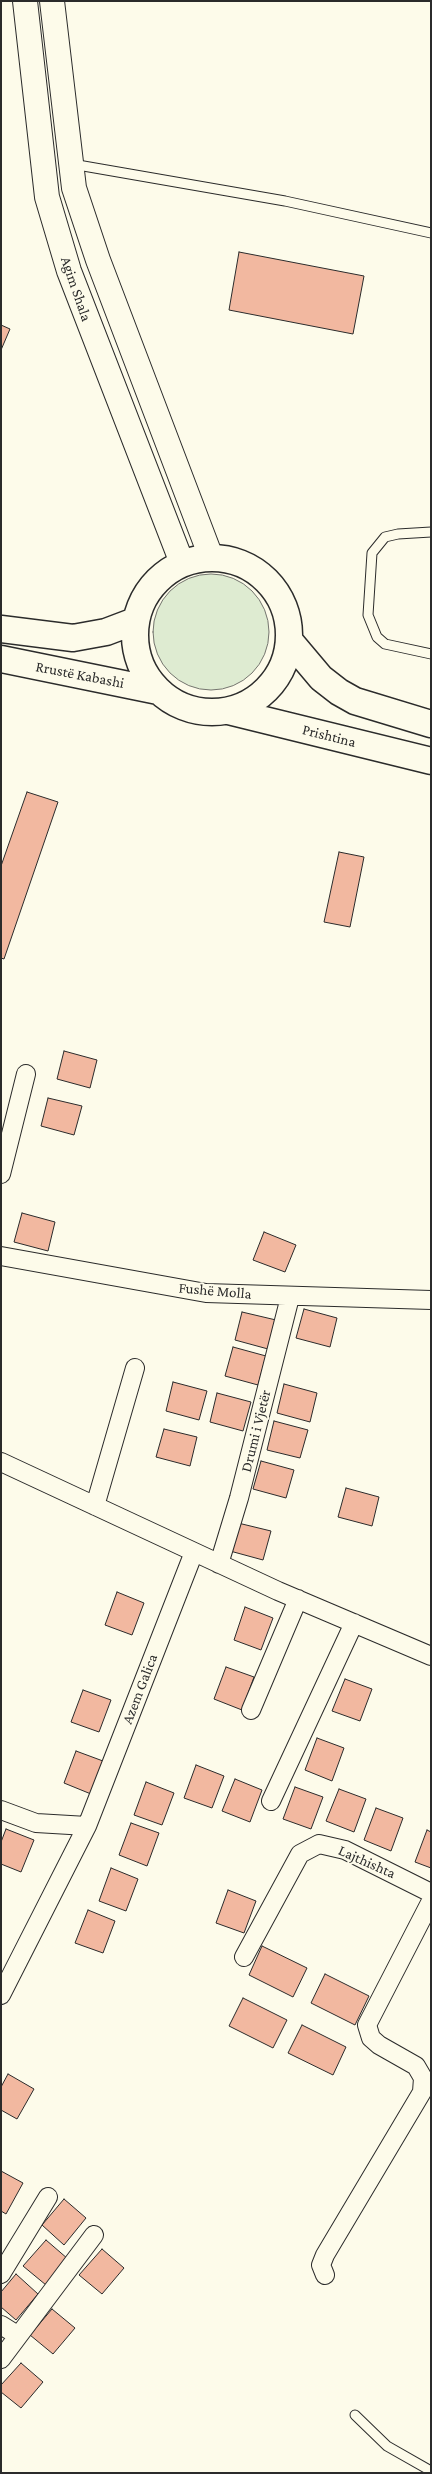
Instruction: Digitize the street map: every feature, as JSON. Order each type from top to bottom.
[{"type":"main road","name":"Agim Shala","points":[[25,1],[47,197],[72,280],[182,563]]},
{"type":"main road","name":"Agim Shala","points":[[52,1],[74,188],[98,260],[211,557]]},
{"type":"main road","name":"Prishtina","points":[[228,711],[251,702],[270,686],[284,665],[289,640],[288,622],[283,604],[274,588],[262,575],[246,565],[229,559],[211,557],[182,563],[165,573],[151,586],[141,603],[135,621],[135,647],[143,671],[158,691],[178,705],[202,712],[228,711],[431,761]]},
{"type":"main road","points":[[1,628],[73,638],[106,632],[135,621]]},
{"type":"main road","points":[[289,640],[321,678],[338,692],[355,701],[431,724]]},
{"type":"main road","name":"Rrustë Kabashi","points":[[1,659],[158,691]]},
{"type":"street","points":[[1,1174],[26,1074]]},
{"type":"street","name":"Fushë Molla","points":[[1,1256],[206,1293],[431,1300]]},
{"type":"street","name":"Drumi i Vjetër","points":[[219,1564],[239,1498],[290,1297]]},
{"type":"street","points":[[95,1506],[135,1368]]},
{"type":"street","points":[[1,1462],[219,1564],[431,1656]]},
{"type":"street","name":"Azem Galica","points":[[1,1995],[87,1826],[194,1552]]},
{"type":"street","points":[[251,1710],[298,1599]]},
{"type":"street","points":[[271,1801],[354,1623]]},
{"type":"street","points":[[2,1811],[36,1822],[87,1826]]},
{"type":"street","name":"Lajthishta","points":[[244,1957],[300,1854],[319,1844],[345,1850],[431,1893]]},
{"type":"street","points":[[325,2275],[321,2265],[325,2255],[422,2092],[423,2078],[416,2066],[379,2045],[371,2038],[367,2025],[431,1901]]},
{"type":"street","points":[[1,2274],[48,2197]]},
{"type":"street","points":[[1,2359],[94,2235]]},
{"type":"street","points":[[1,2325],[18,2335]]},
{"type":"lane","points":[[72,164],[285,201],[431,233]]},
{"type":"lane","points":[[431,532],[398,534],[385,537],[372,553],[368,615],[377,637],[385,644],[431,654]]},
{"type":"lane","points":[[355,2415],[387,2446],[431,2471]]},
{"type":"green space","points":[[211,574],[233,578],[252,591],[265,610],[269,632],[265,654],[252,673],[233,686],[211,690],[189,686],[170,673],[157,654],[153,632],[157,610],[170,591],[189,578]]},
{"type":"building","points":[[239,252],[364,276],[353,334],[229,310]]},
{"type":"building","points":[[1,325],[10,329],[1,350]]},
{"type":"building","points":[[27,792],[58,802],[4,959],[1,958],[1,866]]},
{"type":"building","points":[[339,852],[364,857],[350,927],[324,922]]},
{"type":"building","points":[[64,1051],[97,1060],[90,1088],[57,1079]]},
{"type":"building","points":[[48,1098],[82,1106],[74,1135],[41,1126]]},
{"type":"building","points":[[22,1213],[55,1222],[48,1251],[14,1242]]},
{"type":"building","points":[[264,1232],[296,1245],[285,1272],[253,1260]]},
{"type":"building","points":[[304,1309],[337,1318],[330,1347],[296,1338]]},
{"type":"building","points":[[242,1312],[276,1320],[268,1349],[235,1340]]},
{"type":"building","points":[[233,1347],[266,1356],[258,1385],[225,1376]]},
{"type":"building","points":[[173,1382],[207,1391],[199,1420],[166,1411]]},
{"type":"building","points":[[284,1384],[317,1393],[310,1422],[277,1413]]},
{"type":"building","points":[[217,1393],[251,1402],[243,1431],[210,1422]]},
{"type":"building","points":[[274,1421],[308,1430],[300,1458],[267,1450]]},
{"type":"building","points":[[164,1429],[197,1437],[190,1466],[156,1457]]},
{"type":"building","points":[[261,1461],[294,1470],[286,1498],[253,1489]]},
{"type":"building","points":[[346,1488],[379,1497],[372,1526],[338,1517]]},
{"type":"building","points":[[238,1523],[271,1531],[263,1560],[230,1551]]},
{"type":"building","points":[[117,1592],[144,1603],[132,1635],[105,1625]]},
{"type":"building","points":[[245,1607],[273,1618],[261,1650],[234,1640]]},
{"type":"building","points":[[226,1667],[254,1677],[242,1710],[214,1699]]},
{"type":"building","points":[[345,1679],[372,1689],[360,1721],[332,1711]]},
{"type":"building","points":[[83,1690],[111,1700],[99,1732],[71,1722]]},
{"type":"building","points":[[317,1738],[344,1748],[332,1781],[305,1770]]},
{"type":"building","points":[[76,1751],[103,1761],[91,1794],[64,1783]]},
{"type":"building","points":[[196,1765],[224,1776],[212,1808],[184,1798]]},
{"type":"building","points":[[235,1779],[262,1790],[250,1822],[222,1811]]},
{"type":"building","points":[[146,1782],[174,1793],[162,1825],[134,1815]]},
{"type":"building","points":[[295,1787],[323,1797],[311,1829],[283,1819]]},
{"type":"building","points":[[339,1789],[366,1799],[354,1832],[326,1821]]},
{"type":"building","points":[[376,1808],[403,1818],[391,1851],[364,1840]]},
{"type":"building","points":[[131,1823],[159,1833],[147,1866],[119,1855]]},
{"type":"building","points":[[6,1829],[34,1840],[21,1872],[1,1864],[1,1842]]},
{"type":"building","points":[[427,1830],[431,1832],[431,1868],[415,1862]]},
{"type":"building","points":[[111,1868],[138,1879],[126,1911],[99,1901]]},
{"type":"building","points":[[228,1890],[256,1901],[244,1933],[216,1923]]},
{"type":"building","points":[[88,1910],[115,1921],[103,1953],[75,1943]]},
{"type":"building","points":[[262,1946],[307,1968],[293,1997],[249,1975]]},
{"type":"building","points":[[325,1974],[369,1996],[355,2025],[311,2003]]},
{"type":"building","points":[[243,1998],[287,2020],[273,2048],[229,2026]]},
{"type":"building","points":[[302,2025],[346,2047],[333,2075],[288,2053]]},
{"type":"building","points":[[8,2074],[34,2089],[17,2119],[1,2110],[1,2087]]},
{"type":"building","points":[[1,2171],[23,2183],[6,2214],[1,2211]]},
{"type":"building","points":[[64,2199],[86,2218],[64,2245],[42,2225]]},
{"type":"building","points":[[46,2240],[68,2259],[46,2285],[23,2266]]},
{"type":"building","points":[[102,2249],[124,2268],[102,2294],[79,2275]]},
{"type":"building","points":[[16,2274],[38,2294],[16,2320],[1,2307],[1,2292]]},
{"type":"building","points":[[52,2309],[75,2328],[53,2354],[30,2335]]},
{"type":"building","points":[[21,2363],[43,2382],[21,2408],[1,2392],[1,2385]]}]
